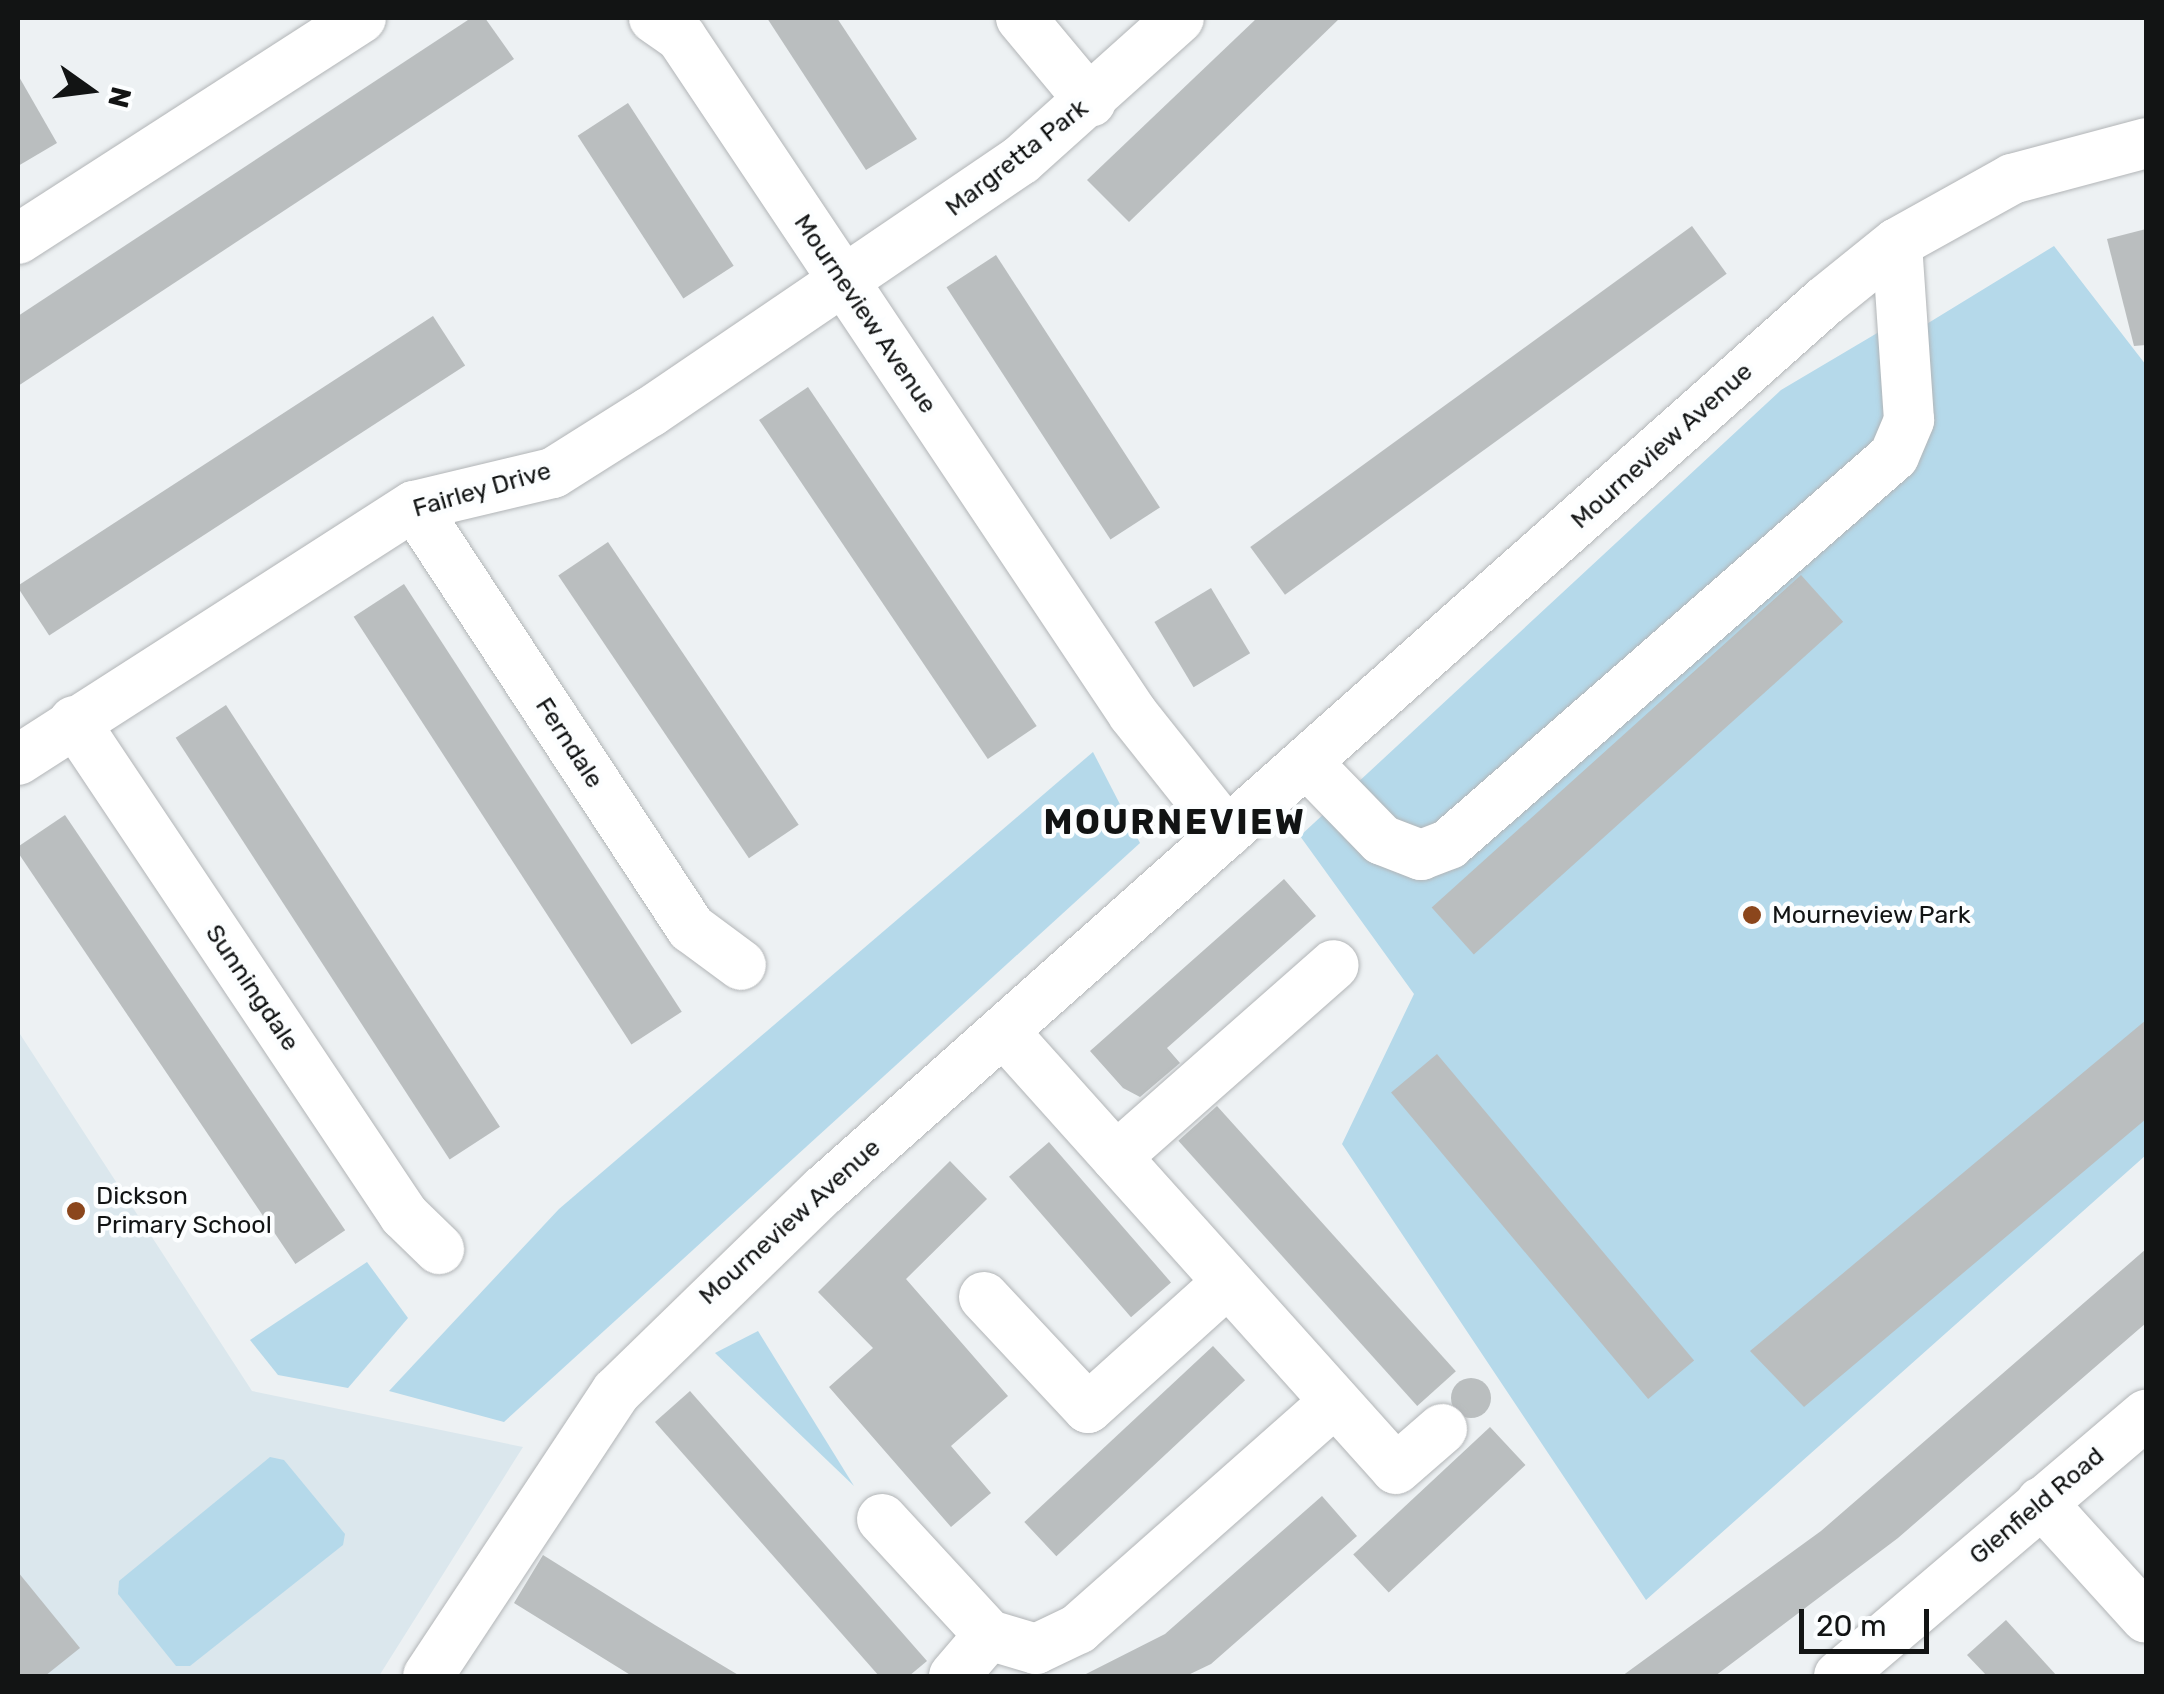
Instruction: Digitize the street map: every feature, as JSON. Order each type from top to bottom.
[{"type":"street","points":[[18,239],[361,18]]},
{"type":"street","points":[[1020,18],[1091,102]]},
{"type":"street","name":"Margretta Park","points":[[845,284],[1091,102],[1178,18]]},
{"type":"street","name":"Mourneview Avenue","points":[[667,27],[1134,714],[1227,832]]},
{"type":"street","name":"Mourneview Avenue","points":[[428,1676],[616,1392],[702,1302],[1003,1030],[1897,244],[2012,179],[2146,143]]},
{"type":"street","points":[[1307,763],[1382,840],[1420,855],[1449,844],[1894,456],[1909,420],[1897,244]]},
{"type":"street","name":"Fairley Drive","points":[[18,760],[414,506],[552,473],[845,284]]},
{"type":"street","name":"Ferndale","points":[[414,506],[691,928],[741,965]]},
{"type":"street","name":"Sunningdale","points":[[74,721],[404,1215],[439,1249]]},
{"type":"street","points":[[1116,1157],[1334,965]]},
{"type":"street","points":[[1003,1030],[1396,1470],[1442,1429]]},
{"type":"street","points":[[984,1297],[1088,1408],[1228,1282]]},
{"type":"street","points":[[882,1519],[989,1635],[1036,1649],[1078,1629],[1335,1402]]},
{"type":"street","name":"Glenfield Road","points":[[1839,1676],[2146,1415]]},
{"type":"street","points":[[2042,1502],[2146,1618]]},
{"type":"street","points":[[954,1676],[989,1635]]},
{"type":"shaded area","name":"Mourneview Park","points":[[2054,246],[2146,365],[2146,1155],[1646,1600],[1342,1144],[1414,994],[1300,836],[1781,390],[1884,329],[1925,325]]},
{"type":"shaded area","points":[[1093,752],[1140,843],[504,1422],[389,1391],[559,1209]]},
{"type":"shaded area","name":"Dickson Primary School","points":[[18,1031],[252,1391],[523,1447],[379,1676],[18,1676]]},
{"type":"shaded area","points":[[367,1262],[408,1318],[348,1388],[278,1375],[250,1340]]},
{"type":"shaded area","points":[[758,1331],[854,1486],[715,1353]]},
{"type":"shaded area","points":[[270,1457],[284,1460],[345,1534],[343,1545],[190,1666],[176,1666],[118,1594],[119,1581]]},
{"type":"building","points":[[471,18],[485,18],[514,59],[18,386],[18,316]]},
{"type":"building","points":[[767,18],[837,18],[917,139],[866,170]]},
{"type":"building","points":[[1257,18],[1340,18],[1129,222],[1087,180]]},
{"type":"building","points":[[18,75],[57,143],[18,166]]},
{"type":"building","points":[[628,103],[734,266],[683,298],[578,136]]},
{"type":"building","points":[[1692,226],[1727,274],[1285,595],[1250,547]]},
{"type":"building","points":[[2146,229],[2146,345],[2134,346],[2107,239]]},
{"type":"building","points":[[996,255],[1160,507],[1110,540],[947,287]]},
{"type":"building","points":[[433,316],[465,365],[49,636],[18,586]]},
{"type":"building","points":[[808,387],[1037,726],[988,759],[759,420]]},
{"type":"building","points":[[608,542],[799,825],[749,858],[558,576]]},
{"type":"building","points":[[1801,575],[1843,622],[1474,954],[1432,908]]},
{"type":"building","points":[[404,584],[682,1012],[631,1044],[354,617]]},
{"type":"building","points":[[1211,588],[1250,653],[1194,687],[1154,622]]},
{"type":"building","points":[[226,705],[500,1127],[450,1160],[176,738]]},
{"type":"building","points":[[65,815],[345,1230],[295,1264],[18,853],[18,847]]},
{"type":"building","points":[[1284,879],[1316,916],[1167,1048],[1180,1063],[1140,1097],[1123,1088],[1090,1051]]},
{"type":"building","points":[[2146,1020],[2146,1119],[1804,1407],[1750,1351]]},
{"type":"building","points":[[1437,1054],[1694,1360],[1648,1399],[1391,1093]]},
{"type":"building","points":[[1217,1106],[1456,1371],[1417,1406],[1178,1141]]},
{"type":"building","points":[[1049,1142],[1171,1282],[1131,1317],[1009,1177]]},
{"type":"building","points":[[950,1161],[987,1199],[906,1279],[1008,1396],[951,1446],[991,1493],[951,1527],[829,1387],[873,1348],[818,1292]]},
{"type":"building","points":[[2146,1249],[2146,1323],[1898,1538],[1715,1676],[1622,1676],[1821,1531]]},
{"type":"building","points":[[1213,1346],[1245,1380],[1056,1556],[1024,1522]]},
{"type":"building","points":[[1471,1378],[1485,1384],[1491,1398],[1485,1412],[1471,1418],[1457,1412],[1451,1398],[1457,1384]]},
{"type":"building","points":[[690,1391],[927,1661],[909,1676],[879,1676],[655,1422]]},
{"type":"building","points":[[1490,1427],[1525,1465],[1389,1593],[1353,1555]]},
{"type":"building","points":[[1322,1496],[1357,1536],[1211,1664],[1186,1676],[1082,1676],[1165,1634]]},
{"type":"building","points":[[543,1555],[740,1676],[632,1676],[514,1603]]},
{"type":"building","points":[[18,1572],[80,1648],[45,1676],[18,1676]]},
{"type":"building","points":[[2006,1620],[2057,1676],[1987,1676],[1967,1655]]},
{"type":"place","name":"Mourneview Park","points":[[1752,915]]},
{"type":"place","name":"Dickson Primary School","points":[[76,1211]]},
{"type":"district","name":"MOURNEVIEW","points":[[1175,822]]}]
